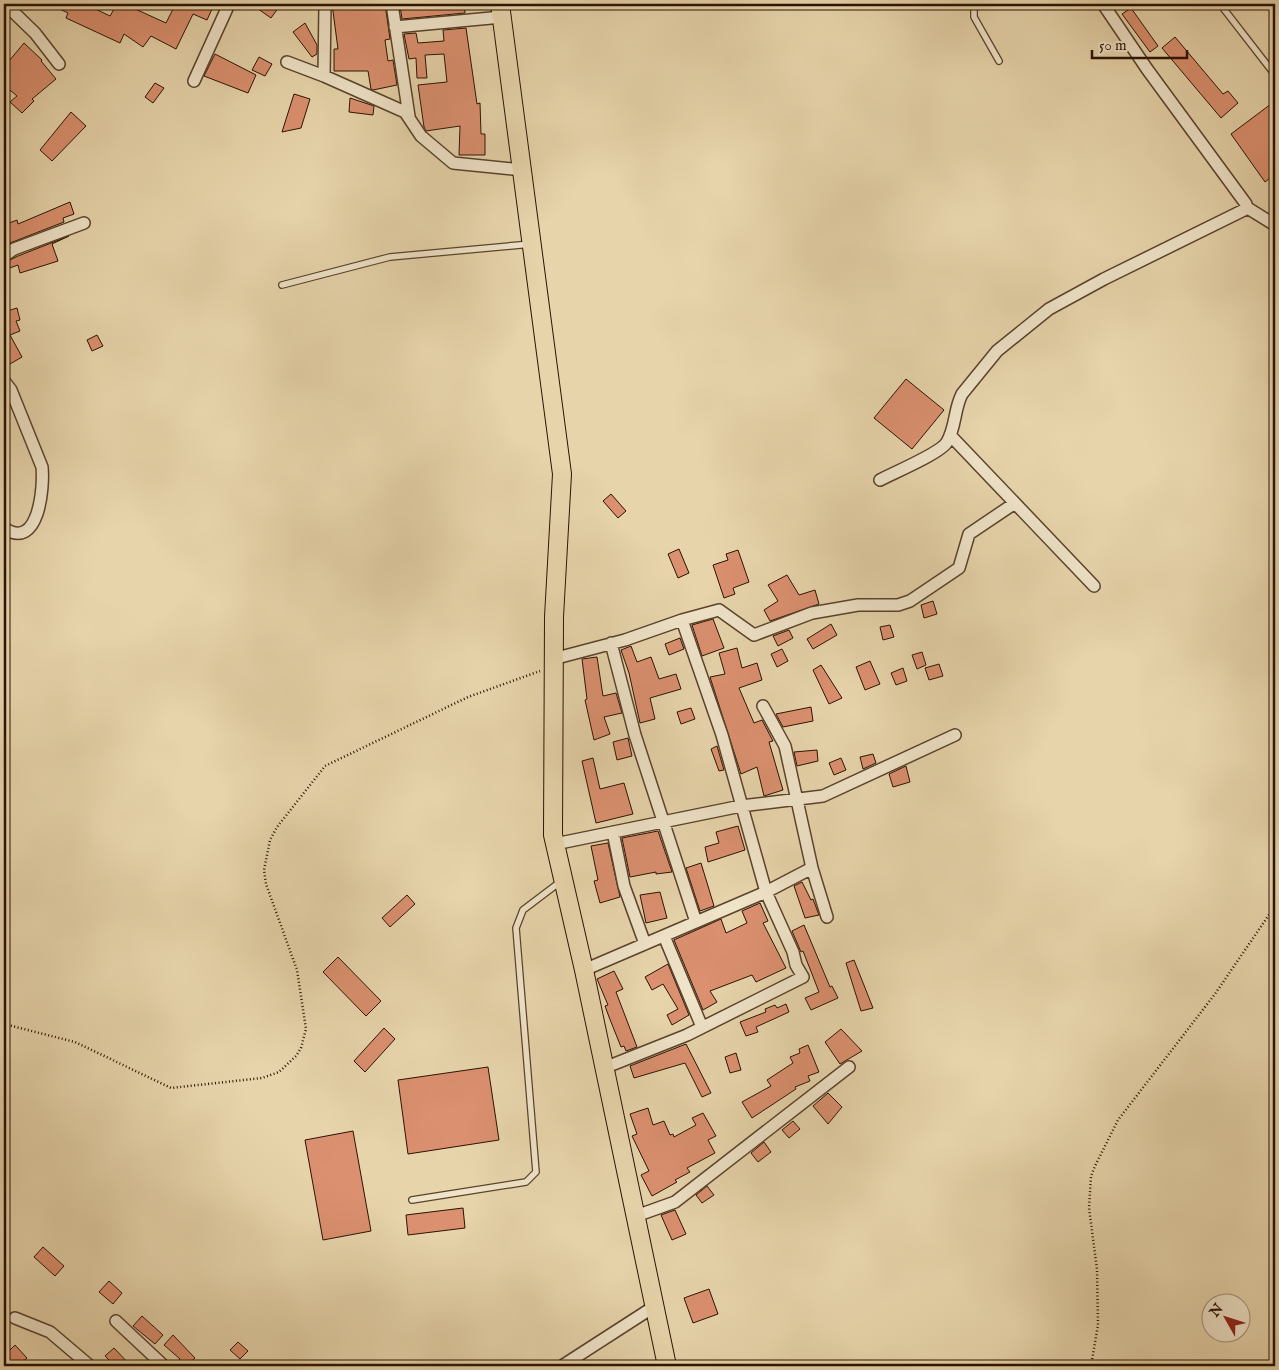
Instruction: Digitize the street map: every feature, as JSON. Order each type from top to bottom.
[{"type":"main road","points":[[501,10],[562,474],[554,617],[553,835],[584,970],[667,1366]]},
{"type":"street","points":[[6,4],[35,33],[59,64]]},
{"type":"street","points":[[194,81],[229,4]]},
{"type":"street","points":[[324,76],[325,4]]},
{"type":"street","points":[[392,4],[409,116],[421,136],[453,163],[522,170]]},
{"type":"street","points":[[1103,4],[1246,207],[1275,225]]},
{"type":"street","points":[[395,27],[501,10]]},
{"type":"street","points":[[287,62],[401,110],[409,116]]},
{"type":"street","points":[[880,480],[942,448],[950,435],[958,402],[962,394],[997,351],[1042,314],[1104,278],[1242,213],[1246,207]]},
{"type":"street","points":[[4,256],[14,249],[84,223]]},
{"type":"street","points":[[4,381],[10,390],[42,467],[43,477],[42,502],[33,522],[22,532],[14,533],[4,528]]},
{"type":"street","points":[[950,435],[1094,586]]},
{"type":"street","points":[[553,662],[718,610],[754,635],[812,613],[858,605],[905,604],[955,572],[962,564],[970,534],[1015,503]]},
{"type":"street","points":[[604,1068],[702,1027],[803,977],[796,965],[793,952],[766,892],[722,736],[682,620]]},
{"type":"street","points":[[611,643],[635,735],[665,821],[696,922]]},
{"type":"street","points":[[763,706],[785,746],[812,868],[828,916]]},
{"type":"street","points":[[555,844],[741,806],[823,796],[955,735]]},
{"type":"street","points":[[613,832],[624,886],[645,944]]},
{"type":"street","points":[[584,970],[766,892],[812,868]]},
{"type":"street","points":[[664,936],[702,1027]]},
{"type":"street","points":[[636,1216],[675,1202],[849,1067]]},
{"type":"street","points":[[562,1366],[655,1306]]},
{"type":"street","points":[[14,1318],[50,1332],[90,1366]]},
{"type":"street","points":[[116,1321],[164,1366]]},
{"type":"lane","points":[[979,4],[974,9],[974,17],[999,61]]},
{"type":"lane","points":[[1220,4],[1275,75]]},
{"type":"lane","points":[[282,285],[390,257],[532,244]]},
{"type":"lane","points":[[412,1200],[526,1182],[536,1172],[516,928],[523,910],[563,880]]},
{"type":"path","points":[[4,1024],[74,1042],[171,1088],[262,1078],[278,1072],[299,1052],[305,1038],[306,1029],[297,970],[266,884],[264,870],[270,840],[277,827],[325,766],[468,697],[553,662]]},
{"type":"path","points":[[1091,1366],[1098,1325],[1097,1269],[1089,1208],[1091,1176],[1118,1120],[1215,994],[1275,906]]},
{"type":"building","points":[[49,4],[85,4],[110,16],[117,4],[135,4],[133,8],[166,23],[174,7],[168,4],[199,4],[212,9],[207,20],[193,14],[176,49],[151,36],[143,47],[124,34],[120,43],[66,18],[68,13]]},
{"type":"building","points":[[251,4],[281,4],[271,18]]},
{"type":"building","points":[[332,4],[385,4],[390,39],[385,40],[388,61],[393,60],[397,85],[373,90],[371,89],[368,71],[334,71],[334,49],[338,49]]},
{"type":"building","points":[[464,4],[465,13],[402,19],[400,6]]},
{"type":"building","points":[[1131,8],[1158,46],[1150,52],[1122,14]]},
{"type":"building","points":[[305,23],[317,45],[317,54],[312,57],[293,32]]},
{"type":"building","points":[[466,28],[477,104],[480,103],[481,134],[485,134],[485,155],[459,155],[460,126],[426,131],[418,85],[447,82],[444,54],[425,55],[427,78],[417,78],[416,58],[409,59],[404,34],[416,33],[418,43],[444,41],[443,30]]},
{"type":"building","points":[[1175,37],[1223,94],[1228,91],[1238,103],[1221,118],[1162,48]]},
{"type":"building","points":[[24,43],[42,60],[56,79],[32,99],[34,101],[22,113],[10,102],[17,96],[4,85],[4,67]]},
{"type":"building","points":[[215,54],[256,75],[248,93],[204,76]]},
{"type":"building","points":[[259,57],[272,64],[265,76],[252,70]]},
{"type":"building","points":[[155,83],[164,88],[153,103],[145,97]]},
{"type":"building","points":[[294,94],[310,99],[301,128],[282,132]]},
{"type":"building","points":[[350,98],[374,106],[373,115],[349,112]]},
{"type":"building","points":[[1275,101],[1275,174],[1265,182],[1231,134]]},
{"type":"building","points":[[71,112],[86,126],[52,161],[40,150]]},
{"type":"building","points":[[70,202],[74,214],[63,218],[64,222],[10,243],[4,225],[17,220],[18,224]]},
{"type":"building","points":[[69,236],[52,244],[58,261],[20,273],[18,265],[4,270],[4,263]]},
{"type":"building","points":[[17,308],[20,320],[16,321],[20,331],[10,335],[22,357],[10,364],[4,353],[4,312]]},
{"type":"building","points":[[97,335],[103,346],[92,351],[87,340]]},
{"type":"building","points":[[906,379],[944,410],[912,449],[874,418]]},
{"type":"building","points":[[611,494],[626,511],[618,518],[603,501]]},
{"type":"building","points":[[679,549],[689,573],[678,578],[668,554]]},
{"type":"building","points":[[738,550],[749,582],[733,588],[735,594],[724,598],[713,565],[728,560],[726,554]]},
{"type":"building","points":[[787,575],[799,595],[815,590],[819,604],[770,621],[764,610],[778,601],[768,585]]},
{"type":"building","points":[[933,601],[937,614],[924,618],[921,605]]},
{"type":"building","points":[[713,619],[724,648],[702,656],[692,625]]},
{"type":"building","points":[[831,624],[837,635],[813,649],[807,639]]},
{"type":"building","points":[[890,625],[894,637],[883,640],[880,627]]},
{"type":"building","points":[[789,630],[793,638],[778,646],[773,636]]},
{"type":"building","points":[[680,638],[684,649],[669,655],[665,644]]},
{"type":"building","points":[[631,646],[637,662],[651,657],[659,679],[676,674],[681,689],[650,698],[655,719],[640,723],[629,673],[621,650]]},
{"type":"building","points":[[737,648],[742,668],[757,663],[762,680],[739,688],[754,723],[762,720],[773,741],[769,742],[783,790],[764,796],[757,767],[741,774],[710,677],[725,674],[719,653]]},
{"type":"building","points":[[782,649],[788,661],[777,667],[771,654]]},
{"type":"building","points":[[922,652],[926,665],[917,669],[912,655]]},
{"type":"building","points":[[597,657],[603,696],[616,693],[622,713],[604,717],[610,734],[594,740],[585,700],[587,699],[582,659]]},
{"type":"building","points":[[870,661],[880,684],[865,690],[856,667]]},
{"type":"building","points":[[939,664],[943,676],[929,680],[925,668]]},
{"type":"building","points":[[821,665],[842,698],[829,704],[813,670]]},
{"type":"building","points":[[903,668],[907,681],[896,685],[891,673]]},
{"type":"building","points":[[811,707],[813,721],[783,727],[776,714]]},
{"type":"building","points":[[691,708],[695,719],[681,724],[677,712]]},
{"type":"building","points":[[628,738],[632,756],[617,760],[613,742]]},
{"type":"building","points":[[717,746],[724,770],[719,771],[711,749]]},
{"type":"building","points":[[817,750],[818,761],[797,766],[794,752]]},
{"type":"building","points":[[873,754],[876,763],[863,769],[860,757]]},
{"type":"building","points":[[593,758],[600,789],[624,783],[633,814],[596,823],[582,761]]},
{"type":"building","points":[[841,758],[846,770],[834,775],[829,763]]},
{"type":"building","points":[[906,766],[910,782],[893,787],[889,774]]},
{"type":"building","points":[[738,826],[745,850],[708,862],[705,847],[719,843],[716,832]]},
{"type":"building","points":[[658,831],[672,872],[656,874],[656,872],[630,877],[622,838]]},
{"type":"building","points":[[608,843],[620,897],[600,903],[594,881],[598,880],[591,846]]},
{"type":"building","points":[[701,863],[714,906],[700,911],[686,868]]},
{"type":"building","points":[[802,882],[811,900],[813,899],[819,915],[805,918],[794,886]]},
{"type":"building","points":[[660,892],[667,918],[646,923],[640,895]]},
{"type":"building","points":[[407,895],[415,904],[390,927],[382,918]]},
{"type":"building","points":[[760,903],[768,921],[763,923],[786,968],[756,982],[752,975],[710,991],[717,1002],[703,1010],[674,940],[721,919],[726,933],[747,923],[742,911]]},
{"type":"building","points":[[804,925],[830,987],[832,986],[838,998],[811,1010],[805,998],[819,992],[803,951],[801,952],[792,931]]},
{"type":"building","points":[[338,957],[381,1001],[366,1016],[323,972]]},
{"type":"building","points":[[854,960],[873,1008],[861,1011],[846,963]]},
{"type":"building","points":[[668,964],[689,1015],[672,1025],[667,1015],[678,1009],[663,984],[652,990],[645,977]]},
{"type":"building","points":[[614,971],[623,989],[616,992],[637,1047],[626,1051],[624,1046],[621,1047],[605,1006],[608,1005],[597,979]]},
{"type":"building","points":[[786,1004],[789,1012],[756,1027],[758,1032],[746,1036],[740,1022],[766,1012],[765,1009],[775,1005],[777,1008]]},
{"type":"building","points":[[384,1028],[395,1039],[365,1072],[354,1061]]},
{"type":"building","points":[[841,1029],[862,1051],[840,1064],[825,1042]]},
{"type":"building","points":[[686,1044],[711,1093],[702,1097],[685,1063],[634,1078],[630,1066]]},
{"type":"building","points":[[808,1045],[819,1072],[808,1076],[810,1081],[795,1087],[796,1089],[752,1118],[742,1102],[771,1086],[767,1080],[793,1063],[790,1057],[800,1053],[799,1049]]},
{"type":"building","points":[[736,1053],[741,1070],[730,1073],[725,1057]]},
{"type":"building","points":[[488,1067],[499,1140],[408,1154],[398,1080]]},
{"type":"building","points":[[828,1093],[842,1107],[828,1124],[813,1106]]},
{"type":"building","points":[[648,1108],[653,1125],[664,1121],[670,1135],[673,1134],[674,1137],[696,1125],[692,1118],[703,1113],[716,1136],[708,1140],[715,1153],[687,1168],[690,1172],[675,1180],[677,1182],[652,1196],[641,1175],[649,1171],[632,1136],[637,1134],[630,1114]]},
{"type":"building","points":[[793,1121],[800,1129],[789,1138],[782,1130]]},
{"type":"building","points":[[353,1131],[371,1231],[323,1240],[305,1140]]},
{"type":"building","points":[[764,1142],[771,1152],[758,1162],[751,1153]]},
{"type":"building","points":[[707,1186],[714,1195],[702,1203],[696,1195]]},
{"type":"building","points":[[463,1208],[465,1228],[408,1235],[406,1215]]},
{"type":"building","points":[[675,1210],[686,1234],[672,1240],[661,1215]]},
{"type":"building","points":[[43,1247],[64,1266],[55,1276],[34,1257]]},
{"type":"building","points":[[109,1281],[122,1293],[113,1304],[99,1292]]},
{"type":"building","points":[[709,1289],[718,1314],[693,1323],[684,1298]]},
{"type":"building","points":[[142,1316],[163,1335],[155,1344],[133,1326]]},
{"type":"building","points":[[173,1335],[195,1358],[187,1366],[173,1366],[180,1359],[164,1345]]},
{"type":"building","points":[[238,1342],[248,1351],[240,1359],[230,1350]]},
{"type":"building","points":[[15,1345],[27,1358],[18,1366],[14,1366],[4,1356]]},
{"type":"building","points":[[114,1348],[131,1366],[115,1366],[105,1356]]}]
